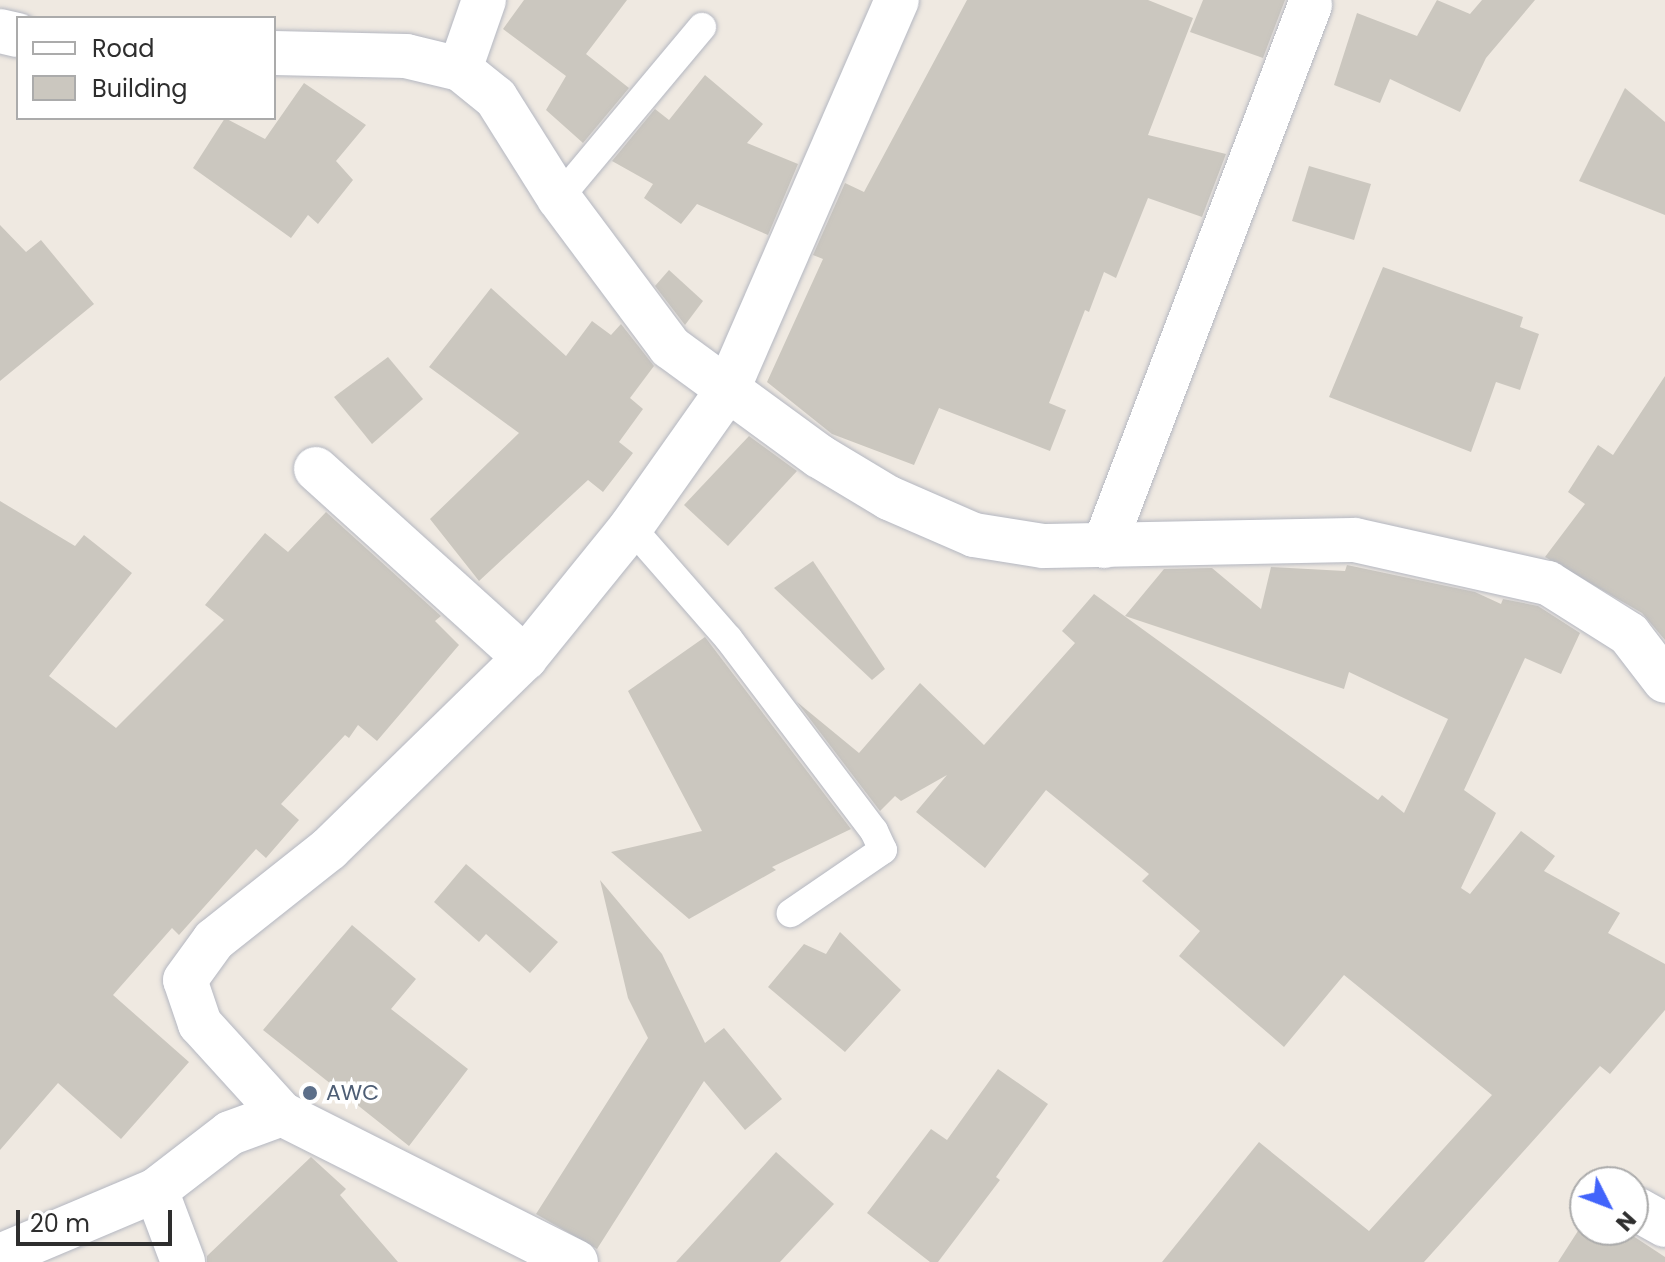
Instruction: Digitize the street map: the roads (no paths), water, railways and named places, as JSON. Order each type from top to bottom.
[{"type":"street","points":[[460,69],[484,0]]},
{"type":"street","points":[[576,1262],[282,1114],[200,1024],[185,980],[214,940],[329,849],[525,658],[631,527],[727,391],[897,0]]},
{"type":"street","points":[[1104,546],[1310,5]]},
{"type":"street","points":[[276,53],[406,56],[460,69],[496,98],[559,198],[670,347],[727,391],[889,498],[974,535],[1043,546],[1355,540],[1548,583],[1629,634],[1665,681]]},
{"type":"street","points":[[316,469],[525,658]]},
{"type":"street","points":[[0,1256],[156,1190],[230,1133],[282,1114]]},
{"type":"street","points":[[156,1190],[183,1262]]},
{"type":"lane","points":[[559,198],[702,27]]},
{"type":"lane","points":[[631,527],[728,638],[874,831],[883,850],[791,913]]},
{"type":"place","name":"AWC","points":[[310,1093]]}]
